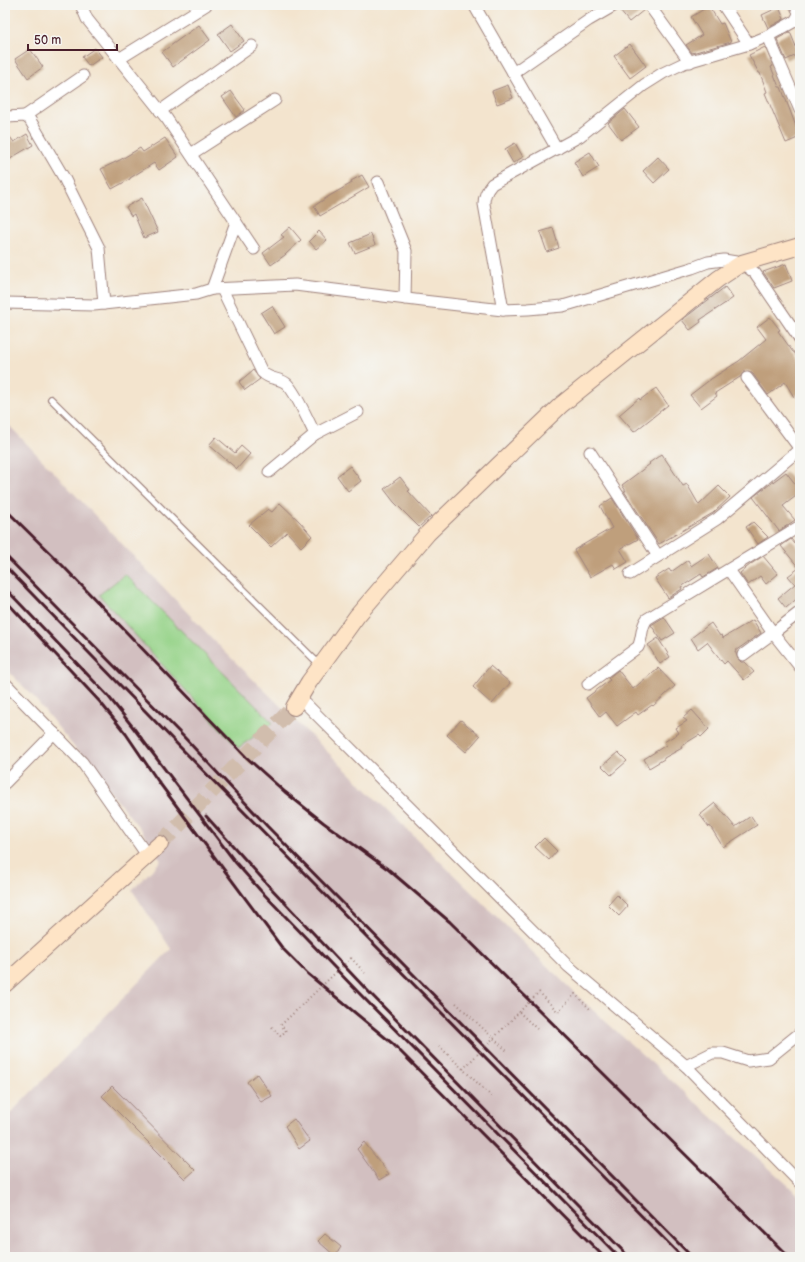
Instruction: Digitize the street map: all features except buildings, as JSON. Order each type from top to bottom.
[{"type":"street","points":[[81,5],[87,19],[160,110],[254,249]]},
{"type":"street","points":[[119,59],[206,5]]},
{"type":"street","points":[[474,5],[557,149]]},
{"type":"street","points":[[513,73],[589,20],[615,5]]},
{"type":"street","points":[[649,5],[690,62]]},
{"type":"street","points":[[723,5],[749,44]]},
{"type":"street","points":[[504,310],[484,204],[484,196],[487,189],[492,184],[580,136],[644,85],[663,73],[690,62],[749,44],[768,36],[795,21],[799,12],[796,5]]},
{"type":"street","points":[[768,36],[800,110]]},
{"type":"street","points":[[160,110],[252,46]]},
{"type":"street","points":[[7,118],[25,116],[83,76]]},
{"type":"street","points":[[191,154],[275,100]]},
{"type":"street","points":[[25,116],[34,126],[60,172],[99,248],[104,304]]},
{"type":"street","points":[[378,182],[406,251],[405,299]]},
{"type":"street","points":[[236,222],[217,289],[262,372],[267,377],[281,380],[287,385],[296,398],[315,434]]},
{"type":"street","points":[[800,246],[742,263],[718,279],[549,416],[428,533],[357,616],[309,682],[297,702],[568,966],[686,1066],[800,1183]]},
{"type":"street","points":[[5,303],[94,305],[196,294],[217,289],[295,285],[504,310],[528,309],[563,306],[708,262],[724,260],[742,263],[755,273],[800,339]]},
{"type":"street","points":[[630,574],[717,519],[800,449],[747,378]]},
{"type":"street","points":[[269,472],[315,434],[358,412]]},
{"type":"street","points":[[590,452],[658,556]]},
{"type":"street","points":[[588,684],[638,647],[643,624],[647,620],[800,526]]},
{"type":"street","points":[[729,570],[773,633],[800,667]]},
{"type":"street","points":[[742,655],[800,612]]},
{"type":"street","points":[[5,682],[82,762],[147,855]]},
{"type":"street","points":[[5,783],[54,733]]},
{"type":"street","points":[[5,984],[160,844]]},
{"type":"street","points":[[686,1066],[712,1053],[723,1052],[748,1061],[769,1058],[800,1034]]},
{"type":"lane","points":[[51,399],[321,666]]},
{"type":"path","points":[[272,1027],[280,1036],[286,1031],[280,1025],[351,958],[365,973]]},
{"type":"path","points":[[463,1069],[539,992],[558,1012],[576,994],[590,1009]]},
{"type":"path","points":[[456,1003],[506,1051]]},
{"type":"path","points":[[519,1012],[537,1029]]},
{"type":"path","points":[[439,1046],[493,1098]]},
{"type":"shaded area","points":[[5,421],[224,651],[586,1004],[800,1196],[800,1257],[5,1257],[5,1119],[171,949],[132,890],[161,861],[142,831],[32,695],[5,668]]},
{"type":"green space","points":[[125,574],[273,723],[238,748],[99,595]]},
{"type":"tunnel","points":[[160,844],[294,707]]},
{"type":"railway","points":[[5,509],[63,566],[246,757],[285,792],[324,823],[389,870],[450,922],[789,1257]]},
{"type":"railway","points":[[5,555],[184,737],[267,826],[692,1257]]},
{"type":"railway","points":[[5,566],[179,746],[682,1257]]},
{"type":"railway","points":[[5,588],[108,696],[236,863],[260,890],[358,992],[619,1257]]},
{"type":"railway","points":[[5,600],[100,702],[126,734],[158,781],[283,949],[308,974],[393,1044],[604,1257]]},
{"type":"railway","points":[[206,816],[269,886],[364,987],[629,1257]]}]
